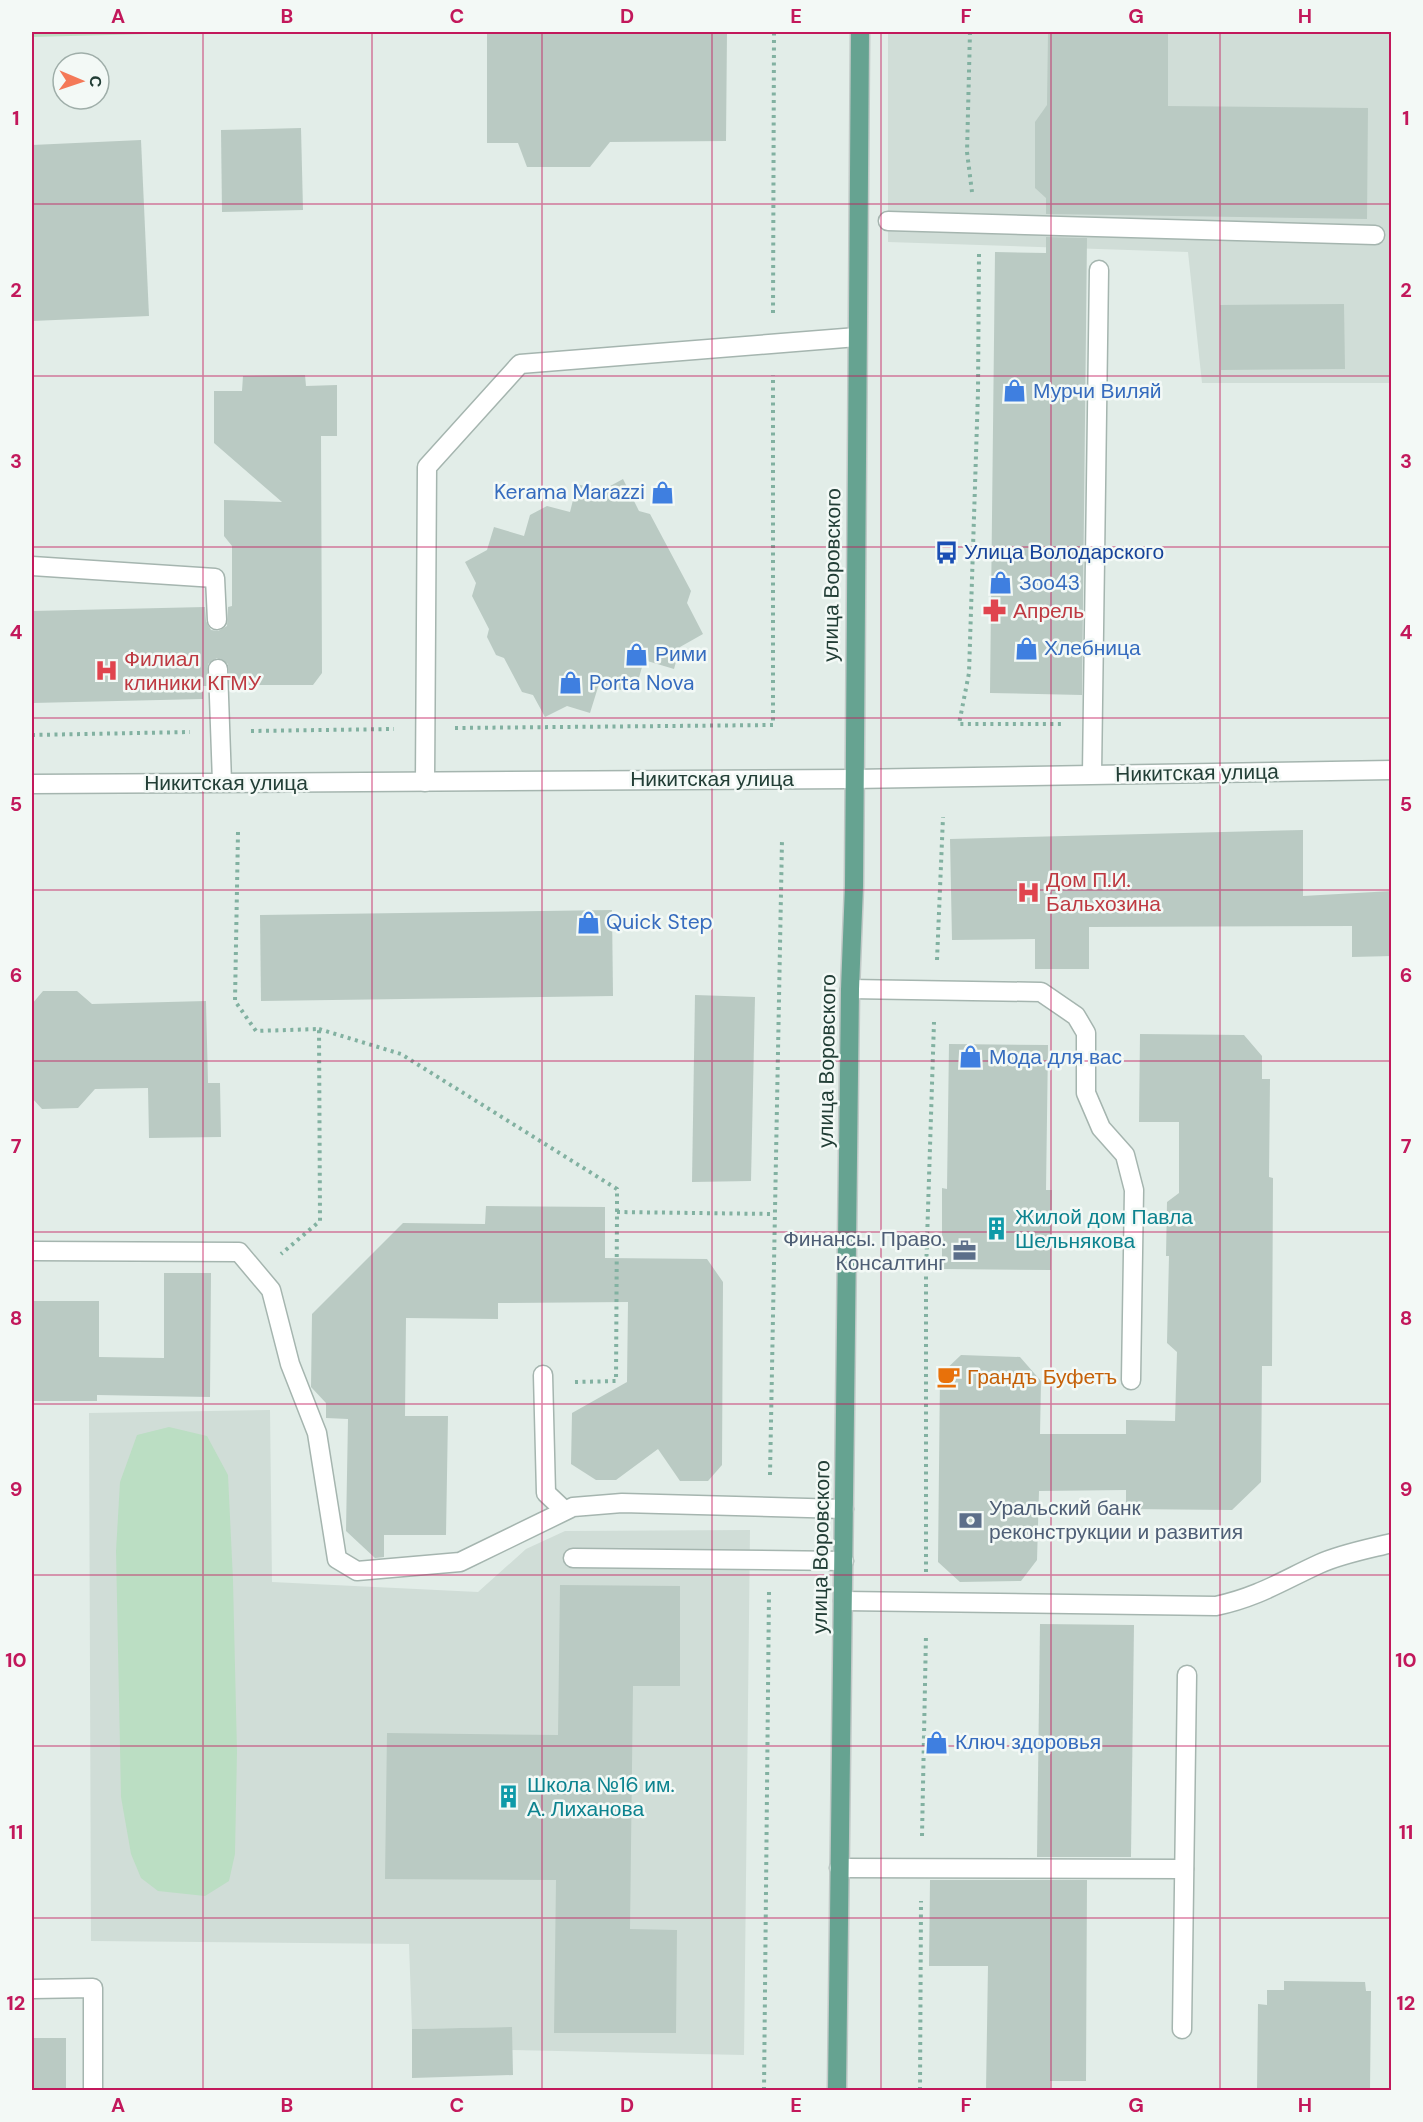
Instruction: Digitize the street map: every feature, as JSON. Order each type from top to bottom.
[{"type":"main road","name":"улица Воровского","points":[[837,2091],[860,32]]},
{"type":"street","points":[[888,221],[1375,235]]},
{"type":"street","points":[[1092,774],[1099,270]]},
{"type":"street","points":[[425,782],[428,467],[519,364],[857,337]]},
{"type":"street","points":[[32,566],[215,578],[217,620]]},
{"type":"street","points":[[218,669],[222,782]]},
{"type":"street","name":"Никитская улица","points":[[32,784],[853,778],[1392,770]]},
{"type":"street","points":[[850,989],[1041,992],[1076,1016],[1086,1033],[1086,1093],[1101,1128],[1125,1155],[1134,1190],[1131,1380]]},
{"type":"street","points":[[32,1251],[239,1252],[271,1290],[291,1364],[317,1433],[337,1559],[357,1571],[460,1562],[573,1507],[622,1503],[844,1509]]},
{"type":"street","points":[[543,1375],[546,1493],[564,1510]]},
{"type":"street","points":[[843,1601],[1216,1606],[1245,1600],[1281,1585],[1321,1563],[1392,1543]]},
{"type":"street","points":[[573,1558],[844,1562]]},
{"type":"street","points":[[1182,2029],[1187,1675]]},
{"type":"street","points":[[839,1868],[1184,1869]]},
{"type":"street","points":[[32,1989],[93,1988],[93,2091]]},
{"type":"path","points":[[970,32],[967,152],[980,263],[969,673],[959,724],[1093,723]]},
{"type":"path","points":[[920,2091],[926,1602],[926,1272],[943,817]]},
{"type":"path","points":[[238,832],[235,1001],[256,1031],[319,1029],[400,1054],[617,1189],[616,1381],[579,1381],[570,1384]]},
{"type":"path","points":[[770,1507],[773,1214],[782,840]]},
{"type":"path","points":[[258,1275],[320,1221],[319,1029]]},
{"type":"path","points":[[617,1212],[773,1214]]},
{"type":"path","points":[[764,2091],[770,1560]]},
{"type":"shaded area","points":[[888,32],[1391,32],[1391,383],[1202,383],[1188,252],[888,242]]},
{"type":"shaded area","points":[[270,1410],[272,1582],[478,1592],[526,1549],[565,1531],[750,1530],[744,2055],[512,2050],[511,2027],[412,2029],[409,1944],[91,1941],[89,1413]]},
{"type":"green space","points":[[32,32],[227,32],[32,37]]},
{"type":"green space","points":[[169,1427],[207,1436],[228,1475],[237,1752],[235,1854],[229,1881],[205,1896],[158,1891],[141,1878],[131,1854],[121,1797],[116,1551],[120,1482],[137,1435]]},
{"type":"building","points":[[487,32],[727,32],[726,141],[610,142],[590,167],[527,167],[518,143],[487,143]]},
{"type":"building","points":[[1048,32],[1168,32],[1168,106],[1368,108],[1367,219],[1046,214],[1046,198],[1035,188],[1035,122],[1047,105]]},
{"type":"building","points":[[301,128],[303,210],[222,212],[221,130]]},
{"type":"building","points":[[141,140],[149,316],[32,321],[32,145]]},
{"type":"building","points":[[1046,237],[1087,238],[1082,695],[990,693],[995,252],[1046,253]]},
{"type":"building","points":[[1344,304],[1345,369],[1221,370],[1220,305]]},
{"type":"building","points":[[305,375],[306,386],[337,385],[337,436],[321,436],[322,673],[313,685],[230,685],[228,664],[217,658],[208,664],[207,686],[203,686],[203,699],[32,703],[32,611],[205,607],[206,621],[211,630],[218,631],[227,626],[228,607],[232,606],[232,546],[224,536],[224,500],[282,502],[214,443],[214,391],[242,391],[243,376]]},
{"type":"building","points":[[623,479],[639,511],[650,514],[691,591],[687,603],[703,634],[680,647],[674,669],[644,660],[638,681],[621,690],[599,684],[590,713],[567,706],[545,717],[533,695],[522,692],[504,658],[496,655],[487,637],[489,629],[472,596],[476,583],[465,562],[487,550],[494,527],[524,536],[530,515],[547,506],[570,512],[577,484],[601,491]]},
{"type":"building","points":[[1303,830],[1303,896],[1392,891],[1392,956],[1352,957],[1352,926],[1089,927],[1089,969],[1035,969],[1035,939],[952,940],[950,839]]},
{"type":"building","points":[[612,910],[613,996],[261,1001],[260,915]]},
{"type":"building","points":[[43,991],[77,991],[92,1004],[206,1001],[208,1083],[220,1083],[221,1137],[149,1138],[148,1088],[95,1089],[78,1108],[42,1109],[32,1098],[32,1004]]},
{"type":"building","points":[[695,995],[755,997],[751,1181],[692,1182]]},
{"type":"building","points":[[1140,1034],[1244,1035],[1262,1056],[1262,1079],[1270,1079],[1269,1177],[1273,1178],[1272,1366],[1262,1366],[1261,1482],[1232,1510],[1126,1509],[1126,1490],[1039,1491],[1037,1560],[1021,1581],[960,1582],[938,1562],[940,1375],[961,1355],[1020,1357],[1041,1381],[1040,1434],[1126,1434],[1126,1420],[1175,1421],[1177,1352],[1167,1343],[1169,1256],[1166,1256],[1167,1202],[1179,1193],[1179,1122],[1139,1122]]},
{"type":"building","points":[[949,1044],[1048,1045],[1046,1190],[1052,1190],[1051,1270],[942,1269],[942,1188],[947,1189]]},
{"type":"building","points":[[486,1206],[605,1207],[605,1258],[707,1259],[723,1282],[722,1465],[708,1481],[680,1481],[658,1449],[616,1480],[596,1480],[571,1464],[572,1413],[627,1382],[628,1302],[498,1303],[498,1319],[406,1318],[405,1416],[448,1416],[446,1535],[384,1535],[384,1557],[375,1558],[346,1531],[348,1419],[326,1418],[326,1403],[311,1387],[312,1314],[403,1223],[485,1224]]},
{"type":"building","points":[[164,1273],[211,1273],[210,1397],[97,1395],[97,1401],[32,1401],[32,1301],[99,1301],[99,1357],[164,1358]]},
{"type":"building","name":"Школа №16 им. А. Лиханова","points":[[560,1585],[680,1586],[680,1686],[633,1686],[630,1929],[677,1930],[676,2033],[554,2033],[556,1880],[385,1879],[387,1733],[558,1735]]},
{"type":"building","points":[[1040,1624],[1134,1625],[1131,1857],[1037,1857]]},
{"type":"building","points":[[930,1880],[1087,1880],[1086,2081],[1050,2081],[1050,2091],[986,2091],[988,1966],[929,1966]]},
{"type":"building","points":[[1284,1981],[1365,1982],[1366,1991],[1371,1991],[1370,2091],[1257,2091],[1258,2004],[1267,2005],[1267,1990],[1284,1990]]},
{"type":"building","points":[[512,2027],[513,2075],[412,2078],[412,2029]]},
{"type":"building","points":[[32,2038],[66,2038],[66,2091],[32,2091]]},
{"type":"place","name":"Мурчи Виляй","points":[[1015,391]]},
{"type":"place","name":"Kerama Marazzi","points":[[663,492]]},
{"type":"place","name":"Улица Володарского","points":[[946,552]]},
{"type":"place","name":"Зоо43","points":[[1001,583]]},
{"type":"place","name":"Апрель","points":[[995,611]]},
{"type":"place","name":"Хлебница","points":[[1026,648]]},
{"type":"place","name":"Рими","points":[[637,654]]},
{"type":"place","name":"Филиал клиники КГМУ","points":[[106,671]]},
{"type":"place","name":"Porta Nova","points":[[571,683]]},
{"type":"place","name":"Дом П.И. Бальхозина","points":[[1028,892]]},
{"type":"place","name":"Quick Step","points":[[588,922]]},
{"type":"place","name":"Мода для вас","points":[[971,1057]]},
{"type":"place","name":"Жилой дом Павла Шельнякова","points":[[997,1229]]},
{"type":"place","name":"Финансы. Право. Консалтинг","points":[[964,1251]]},
{"type":"place","name":"Грандъ Буфетъ","points":[[949,1377]]},
{"type":"place","name":"Уральский банк реконструкции и развития","points":[[971,1520]]},
{"type":"place","name":"Ключ здоровья","points":[[937,1742]]},
{"type":"place","name":"Школа №16 им. А. Лиханова","points":[[509,1797]]}]
